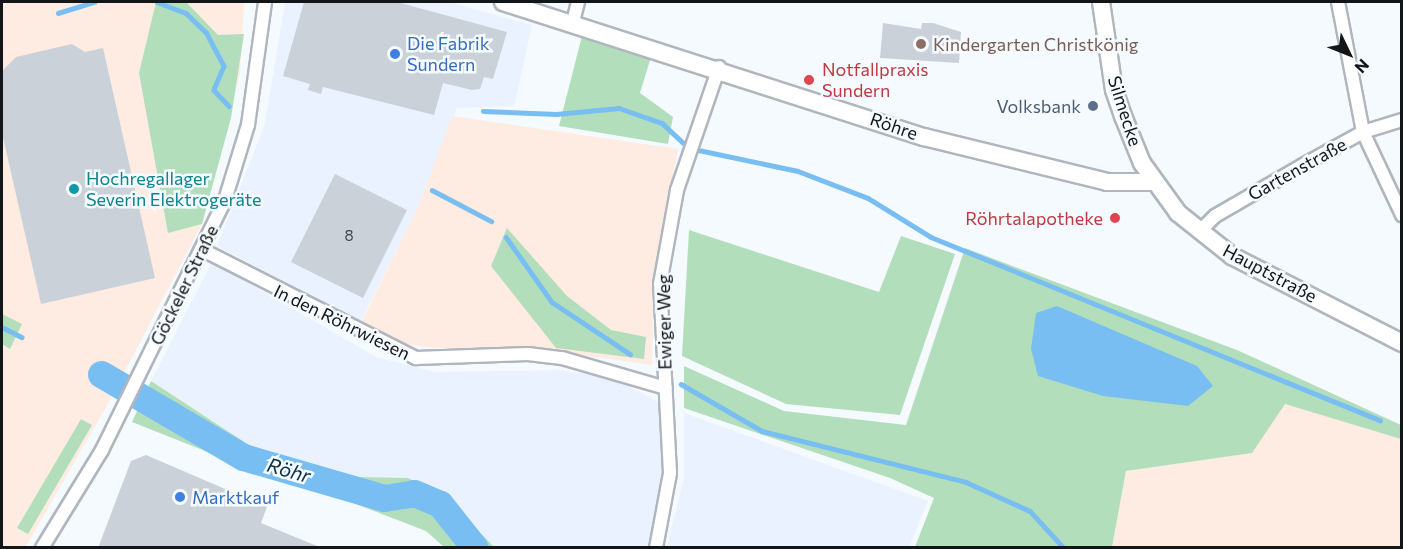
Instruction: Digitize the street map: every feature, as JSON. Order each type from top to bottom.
[{"type":"main road","name":"Röhre","points":[[502,2],[719,67],[924,137],[1107,182],[1154,182]]},
{"type":"main road","name":"Silmecke","points":[[1101,2],[1114,90],[1154,182]]},
{"type":"main road","name":"Hauptstraße","points":[[1154,182],[1199,232],[1232,256],[1401,343]]},
{"type":"street","name":"Göckeler Straße","points":[[42,548],[125,405],[203,250],[225,200],[248,125],[265,2]]},
{"type":"street","points":[[573,22],[578,2]]},
{"type":"street","points":[[1338,2],[1363,132],[1401,215]]},
{"type":"street","name":"Ewiger Weg","points":[[656,548],[670,473],[660,284],[667,239],[689,148],[719,67]]},
{"type":"street","name":"Gartenstraße","points":[[1199,232],[1242,200],[1363,132],[1401,120]]},
{"type":"street","name":"In den Röhrwiesen","points":[[203,250],[416,358],[528,354],[562,358],[666,388]]},
{"type":"shaded area","points":[[2,2],[244,2],[240,73],[202,224],[106,407],[25,548],[2,547]]},
{"type":"shaded area","points":[[285,2],[449,2],[532,25],[514,106],[457,108],[420,203],[361,321],[217,246],[265,124]]},
{"type":"shaded area","points":[[452,116],[678,149],[654,272],[652,365],[532,348],[434,348],[407,344],[362,321],[420,203]]},
{"type":"shaded area","points":[[212,262],[376,357],[435,372],[561,370],[617,380],[664,405],[666,478],[649,547],[494,547],[446,497],[408,478],[314,476],[255,449],[151,381]]},
{"type":"shaded area","points":[[1285,403],[1401,439],[1401,547],[1112,548],[1126,471],[1251,453]]},
{"type":"shaded area","points":[[684,413],[928,501],[909,547],[667,547],[684,478]]},
{"type":"green space","points":[[156,2],[186,2],[218,35],[244,34],[231,118],[202,224],[168,233],[139,73]]},
{"type":"green space","points":[[582,36],[651,57],[640,93],[673,117],[668,144],[559,126]]},
{"type":"green space","points":[[507,228],[567,296],[611,330],[646,337],[644,359],[556,348],[491,266]]},
{"type":"green space","points":[[689,230],[879,292],[901,236],[955,254],[900,415],[786,404],[682,356]]},
{"type":"green space","points":[[965,248],[1237,350],[1401,425],[1401,439],[1285,404],[1252,453],[1126,471],[1112,547],[915,547],[934,498],[890,478],[684,408],[684,366],[784,411],[906,425]]},
{"type":"green space","points":[[2,314],[22,324],[10,349],[2,344]]},
{"type":"green space","points":[[151,381],[255,449],[314,476],[408,478],[446,497],[494,547],[444,547],[426,531],[330,494],[291,485],[132,422]]},
{"type":"green space","points":[[81,419],[92,425],[28,534],[17,528]]},
{"type":"water","points":[[1057,306],[1197,366],[1213,386],[1188,406],[1103,396],[1038,376],[1031,349],[1036,313]]},
{"type":"building","name":"Die Fabrik Sundern","points":[[304,2],[397,2],[507,32],[493,79],[484,77],[480,89],[472,90],[443,83],[434,115],[323,87],[321,94],[308,90],[310,84],[283,76]]},
{"type":"building","name":"Kindergarten Christkönig","points":[[883,23],[921,29],[922,23],[933,23],[961,32],[959,63],[880,58]]},
{"type":"building","name":"Hochregallager Severin Elektrogeräte","points":[[72,44],[85,52],[103,48],[155,278],[41,304],[2,133],[2,71],[16,57]]},
{"type":"building","points":[[335,174],[407,210],[363,298],[291,262]]},
{"type":"building","name":"Marktkauf","points":[[146,455],[267,507],[261,523],[322,548],[98,548],[131,461]]},
{"type":"waterway","points":[[58,13],[94,2]]},
{"type":"waterway","points":[[157,2],[186,13],[206,32],[224,66],[214,90],[229,106]]},
{"type":"waterway","points":[[483,111],[556,114],[619,108],[662,123],[689,148],[798,171],[868,198],[931,237],[1380,420]]},
{"type":"waterway","points":[[432,190],[491,221]]},
{"type":"waterway","points":[[506,237],[552,302],[630,354]]},
{"type":"waterway","name":"Röhr","points":[[2,327],[22,337]]},
{"type":"waterway","name":"Röhr","points":[[101,374],[243,457],[384,498],[414,493],[440,504],[475,548]]},
{"type":"waterway","points":[[681,384],[762,431],[966,482],[1030,511],[1064,548]]},
{"type":"place","name":"Kindergarten Christkönig","points":[[921,44]]},
{"type":"place","name":"Die Fabrik Sundern","points":[[395,54]]},
{"type":"place","name":"Notfallpraxis Sundern","points":[[809,80]]},
{"type":"place","name":"Volksbank","points":[[1093,106]]},
{"type":"place","name":"Hochregallager Severin Elektrogeräte","points":[[74,189]]},
{"type":"place","name":"Röhrtalapotheke","points":[[1115,218]]},
{"type":"place","name":"Marktkauf","points":[[180,497]]}]
